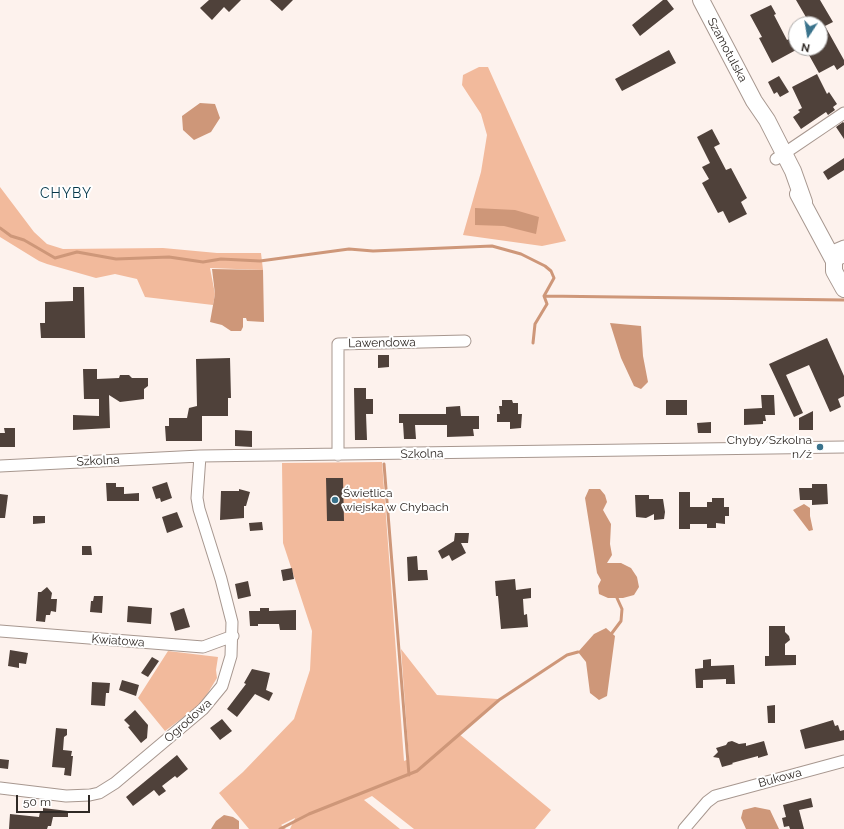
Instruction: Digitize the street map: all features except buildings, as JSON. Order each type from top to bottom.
[{"type":"street","name":"Szamotulska","points":[[701,0],[754,101],[764,115],[780,156],[796,178],[804,202],[839,257],[834,271],[844,289]]},
{"type":"street","points":[[780,156],[844,113]]},
{"type":"street","name":"Lawendowa","points":[[338,455],[338,344],[465,341]]},
{"type":"street","name":"Szkolna","points":[[0,466],[200,456],[844,447]]},
{"type":"street","name":"Ogrodowa","points":[[0,788],[78,796],[90,795],[106,790],[210,702],[222,686],[228,671],[233,636],[229,606],[199,509],[197,498],[200,456]]},
{"type":"street","name":"Kwiatowa","points":[[0,631],[204,648],[233,636]]},
{"type":"street","name":"Bukowa","points":[[684,829],[707,802],[716,796],[844,761]]},
{"type":"shaded area","points":[[479,67],[488,67],[566,241],[542,246],[463,235],[481,172],[487,135],[481,114],[462,85],[463,75]]},
{"type":"shaded area","points":[[200,103],[215,104],[220,118],[211,132],[194,140],[183,130],[182,116]]},
{"type":"shaded area","points":[[0,187],[34,232],[47,244],[63,249],[163,248],[217,253],[261,253],[263,270],[210,268],[215,294],[213,305],[145,297],[137,279],[115,274],[96,278],[47,264],[39,261],[0,237]]},
{"type":"shaded area","points":[[475,208],[515,210],[539,217],[536,234],[504,226],[475,225]]},
{"type":"shaded area","points":[[212,269],[263,270],[264,322],[247,321],[246,318],[243,318],[243,327],[241,331],[231,331],[222,325],[210,322],[215,294]]},
{"type":"shaded area","points":[[610,323],[641,326],[643,356],[648,382],[641,389],[634,386],[621,358]]},
{"type":"shaded area","points":[[382,462],[404,761],[409,759],[401,649],[437,695],[498,699],[459,734],[551,810],[535,829],[414,829],[372,796],[364,800],[400,829],[290,829],[295,818],[281,825],[286,829],[249,829],[219,793],[243,772],[294,719],[310,670],[312,631],[283,543],[282,463]]},
{"type":"shaded area","points":[[589,489],[600,489],[605,495],[607,502],[603,510],[611,524],[610,544],[612,555],[607,563],[621,563],[631,568],[637,577],[639,587],[634,595],[623,598],[608,598],[599,594],[598,586],[601,580],[597,573],[585,498]]},
{"type":"shaded area","points":[[804,504],[810,508],[813,530],[809,531],[793,510]]},
{"type":"shaded area","points":[[606,628],[615,636],[607,696],[599,700],[590,693],[586,662],[578,652],[594,634]]},
{"type":"shaded area","points":[[168,651],[218,657],[216,670],[217,678],[201,704],[165,731],[138,698]]},
{"type":"shaded area","points":[[755,807],[770,810],[779,829],[746,829],[741,818],[743,810]]},
{"type":"shaded area","points":[[224,815],[233,817],[239,821],[239,829],[211,829],[216,821]]},
{"type":"waterway","points":[[0,228],[11,236],[24,240],[55,258],[77,252],[116,259],[169,257],[203,262],[221,259],[260,261],[349,249],[373,251],[492,246],[521,254],[545,266],[551,271],[554,278],[544,296],[547,304],[535,324],[533,343]]},
{"type":"waterway","points":[[544,296],[844,300]]},
{"type":"waterway","points":[[384,464],[409,775]]},
{"type":"waterway","points":[[612,633],[621,621],[622,609],[617,598]]},
{"type":"waterway","points":[[280,829],[309,814],[417,771],[499,700],[567,655],[578,652]]},
{"type":"place","name":"Chyby/Szkolna n/ż","points":[[820,447]]},
{"type":"place","name":"Świetlica wiejska w Chybach","points":[[335,500]]},
{"type":"district","name":"CHYBY","points":[[66,194]]}]
